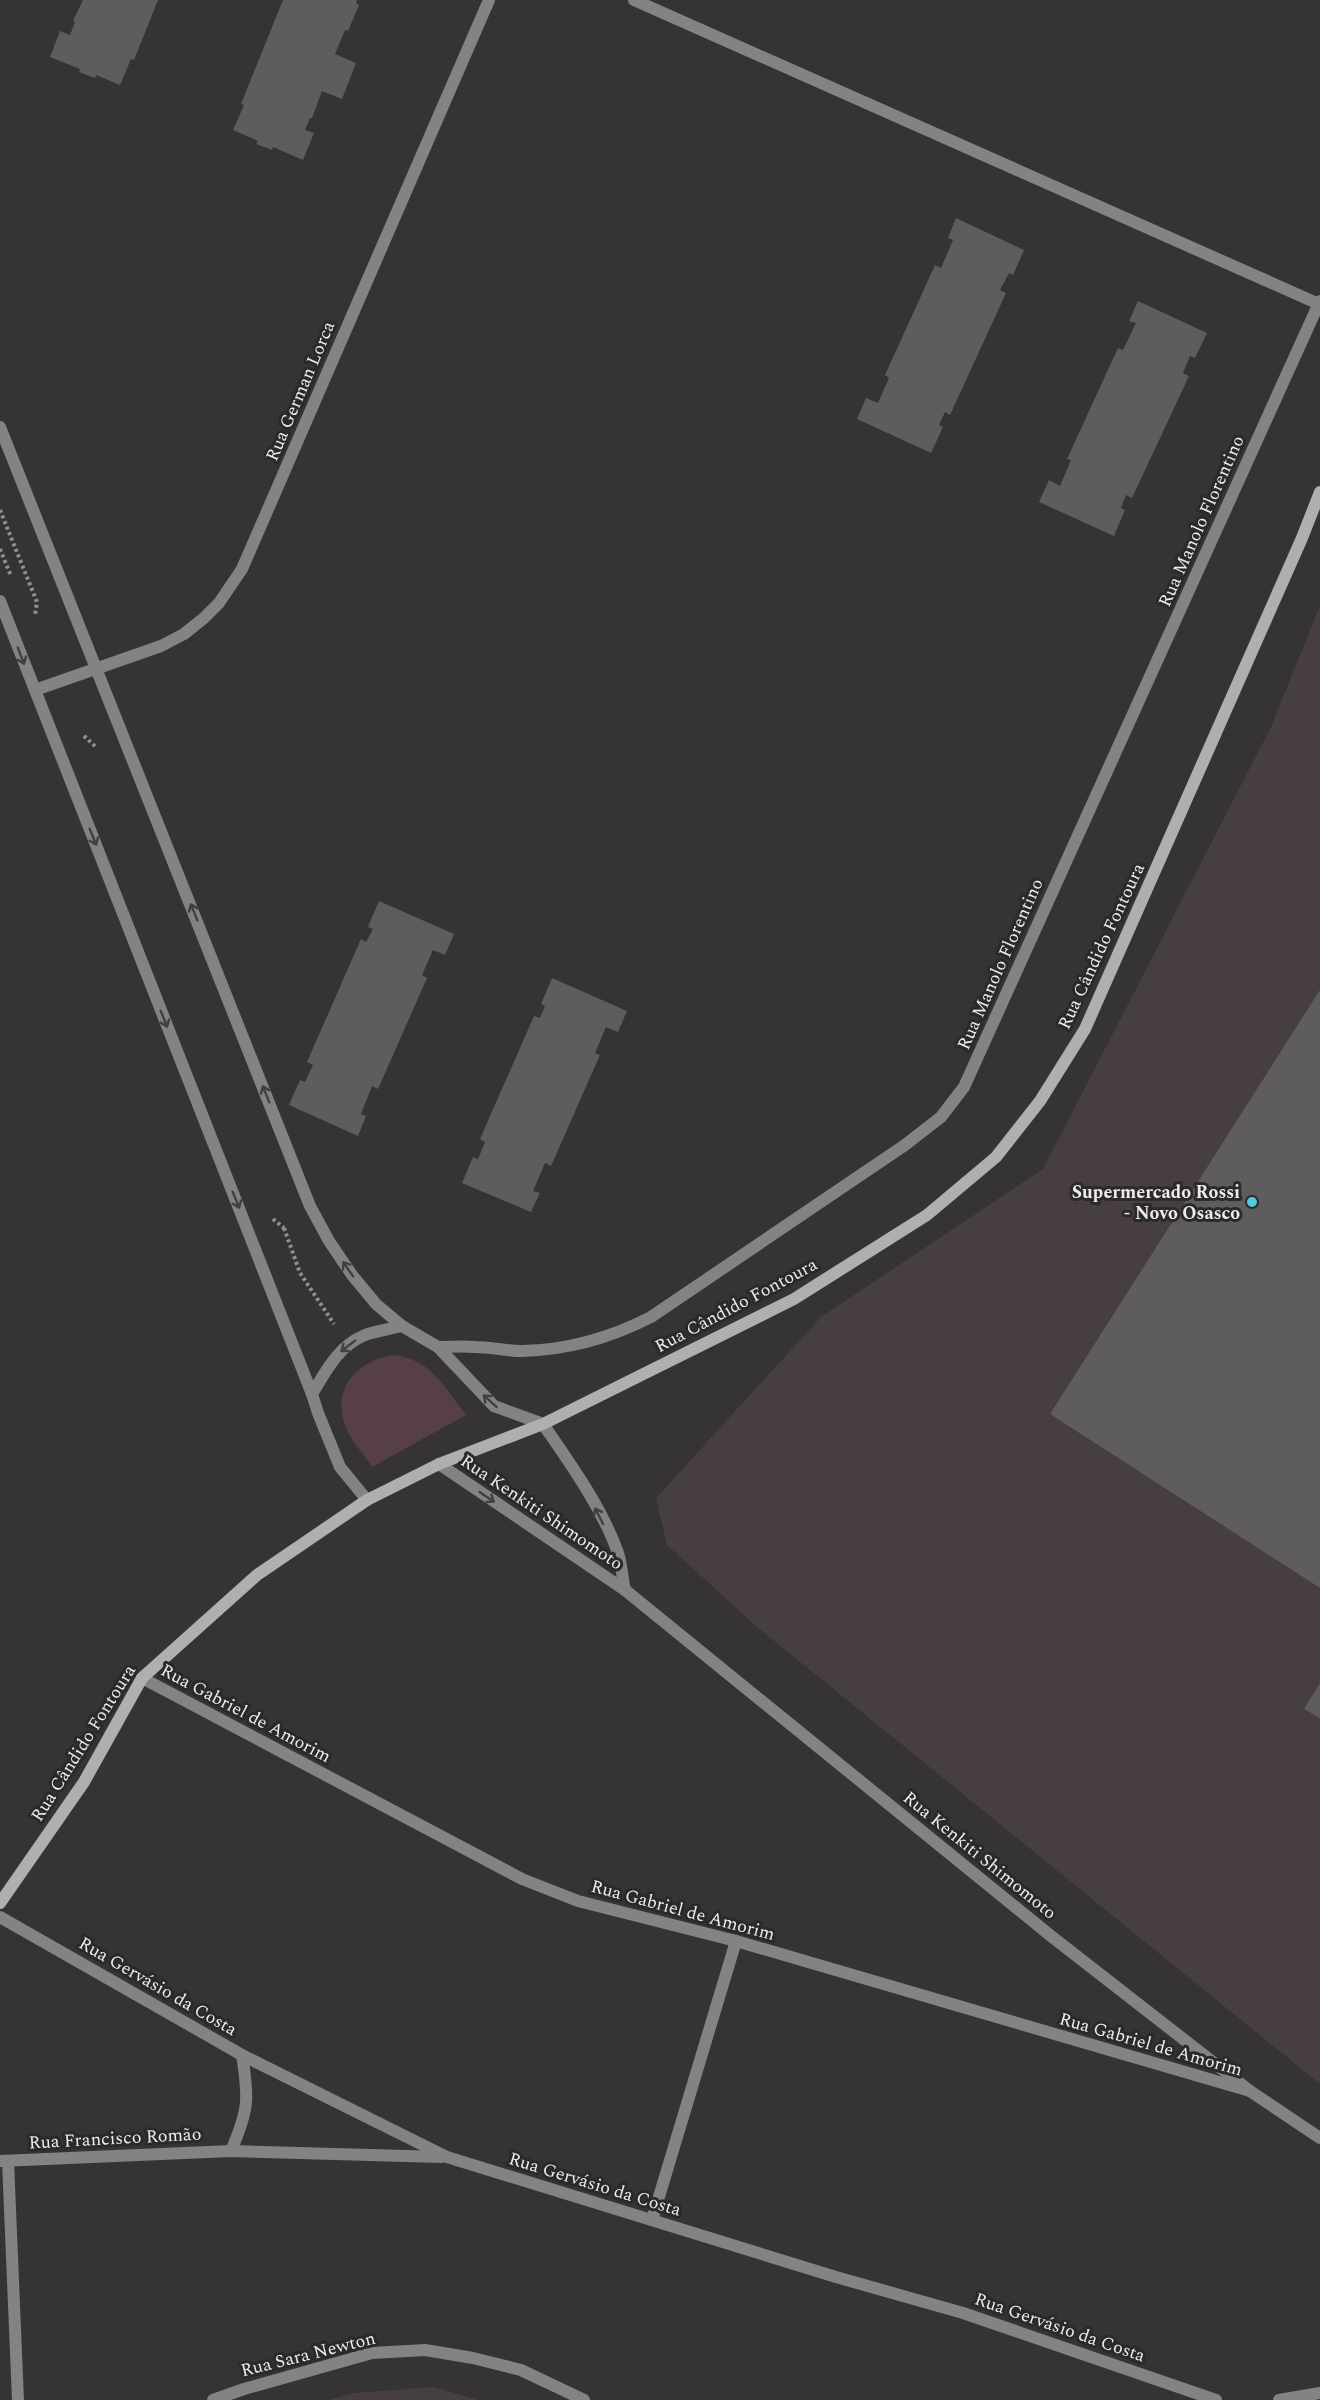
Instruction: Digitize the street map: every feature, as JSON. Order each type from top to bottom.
[{"type":"main road","name":"Rua Cândido Fontoura","points":[[0,1903],[84,1782],[142,1678],[256,1575],[367,1500],[439,1464],[543,1424],[794,1299],[927,1215],[996,1157],[1040,1101],[1085,1029],[1302,538],[1320,492]]},
{"type":"street","name":"Rua German Lorca","points":[[35,690],[161,646],[184,634],[219,603],[243,568],[489,0]]},
{"type":"street","points":[[634,0],[1319,303]]},
{"type":"street","name":"Rua Manolo Florentino","points":[[438,1347],[476,1347],[520,1351],[550,1349],[605,1338],[629,1328],[651,1317],[905,1145],[941,1117],[964,1088],[1319,303]]},
{"type":"street","points":[[0,427],[310,1206],[329,1241],[352,1275],[376,1304],[402,1326],[438,1347],[494,1406],[543,1424]]},
{"type":"street","points":[[0,602],[340,1467],[367,1500]]},
{"type":"street","points":[[312,1394],[334,1358],[348,1344],[366,1335],[402,1326]]},
{"type":"street","name":"Rua Kenkiti Shimomoto","points":[[543,1424],[580,1479],[602,1520],[618,1554],[625,1590]]},
{"type":"street","name":"Rua Kenkiti Shimomoto","points":[[439,1464],[625,1590],[1051,1936],[1250,2091],[1320,2138]]},
{"type":"street","name":"Rua Gabriel de Amorim","points":[[142,1678],[522,1880],[578,1901],[736,1941],[1250,2091]]},
{"type":"street","name":"Rua Gervásio da Costa","points":[[0,1917],[242,2055],[447,2157],[836,2277],[963,2313],[1216,2400]]},
{"type":"street","points":[[652,2220],[736,1941]]},
{"type":"street","points":[[231,2151],[242,2126],[247,2106],[248,2088],[242,2055]]},
{"type":"street","name":"Rua Francisco Romão","points":[[4,2161],[231,2151],[447,2157]]},
{"type":"street","points":[[4,2161],[18,2400]]},
{"type":"street","name":"Rua Sara Newton","points":[[213,2400],[372,2353],[425,2350],[473,2358],[520,2370],[584,2400]]},
{"type":"street","points":[[1279,2400],[1320,2393]]},
{"type":"path","points":[[0,510],[37,602],[35,616]]},
{"type":"path","points":[[284,1228],[300,1273],[348,1344]]},
{"type":"shaded area","points":[[1320,605],[1320,2084],[757,1627],[667,1545],[656,1498],[821,1317],[1043,1169],[1271,727]]},
{"type":"shaded area","points":[[392,1355],[405,1357],[427,1368],[466,1415],[372,1467],[346,1428],[342,1397],[352,1377],[359,1369],[380,1358]]},
{"type":"shaded area","points":[[434,2387],[478,2400],[329,2400],[353,2393]]},
{"type":"building","points":[[83,0],[158,0],[134,60],[131,59],[120,85],[96,75],[95,78],[79,72],[80,69],[50,57],[60,31],[70,35],[75,22],[73,21]]},
{"type":"building","points":[[283,0],[357,0],[356,3],[359,5],[335,54],[356,63],[342,99],[322,91],[305,130],[314,133],[303,160],[273,147],[272,150],[256,144],[258,141],[233,130],[244,105],[241,104]]},
{"type":"building","points":[[956,218],[1024,250],[1013,275],[1009,273],[1000,290],[1006,293],[950,415],[945,412],[939,425],[943,427],[931,453],[857,419],[866,398],[878,403],[889,378],[885,375],[935,265],[941,268],[953,240],[948,238]]},
{"type":"building","points":[[1138,301],[1207,333],[1195,358],[1190,356],[1183,373],[1189,376],[1132,498],[1126,495],[1121,508],[1125,510],[1114,536],[1039,502],[1049,480],[1060,486],[1071,460],[1067,459],[1118,348],[1123,350],[1136,323],[1129,321]]},
{"type":"building","points":[[379,901],[454,934],[445,955],[433,950],[422,975],[427,978],[378,1089],[372,1086],[361,1114],[366,1116],[358,1136],[289,1105],[300,1080],[305,1082],[313,1065],[307,1062],[361,939],[366,942],[373,929],[368,927]]},
{"type":"building","points":[[552,978],[627,1011],[618,1032],[606,1027],[595,1053],[600,1055],[551,1166],[545,1163],[533,1191],[540,1193],[531,1212],[462,1183],[473,1157],[478,1159],[485,1142],[480,1139],[534,1016],[540,1018],[545,1006],[541,1004]]},
{"type":"building","name":"Supermercado Rossi - Novo Osasco","points":[[1320,990],[1320,1588],[1050,1414]]},
{"type":"building","points":[[1320,1683],[1320,1718],[1304,1709]]},
{"type":"place","name":"Supermercado Rossi - Novo Osasco","points":[[1252,1202]]}]
